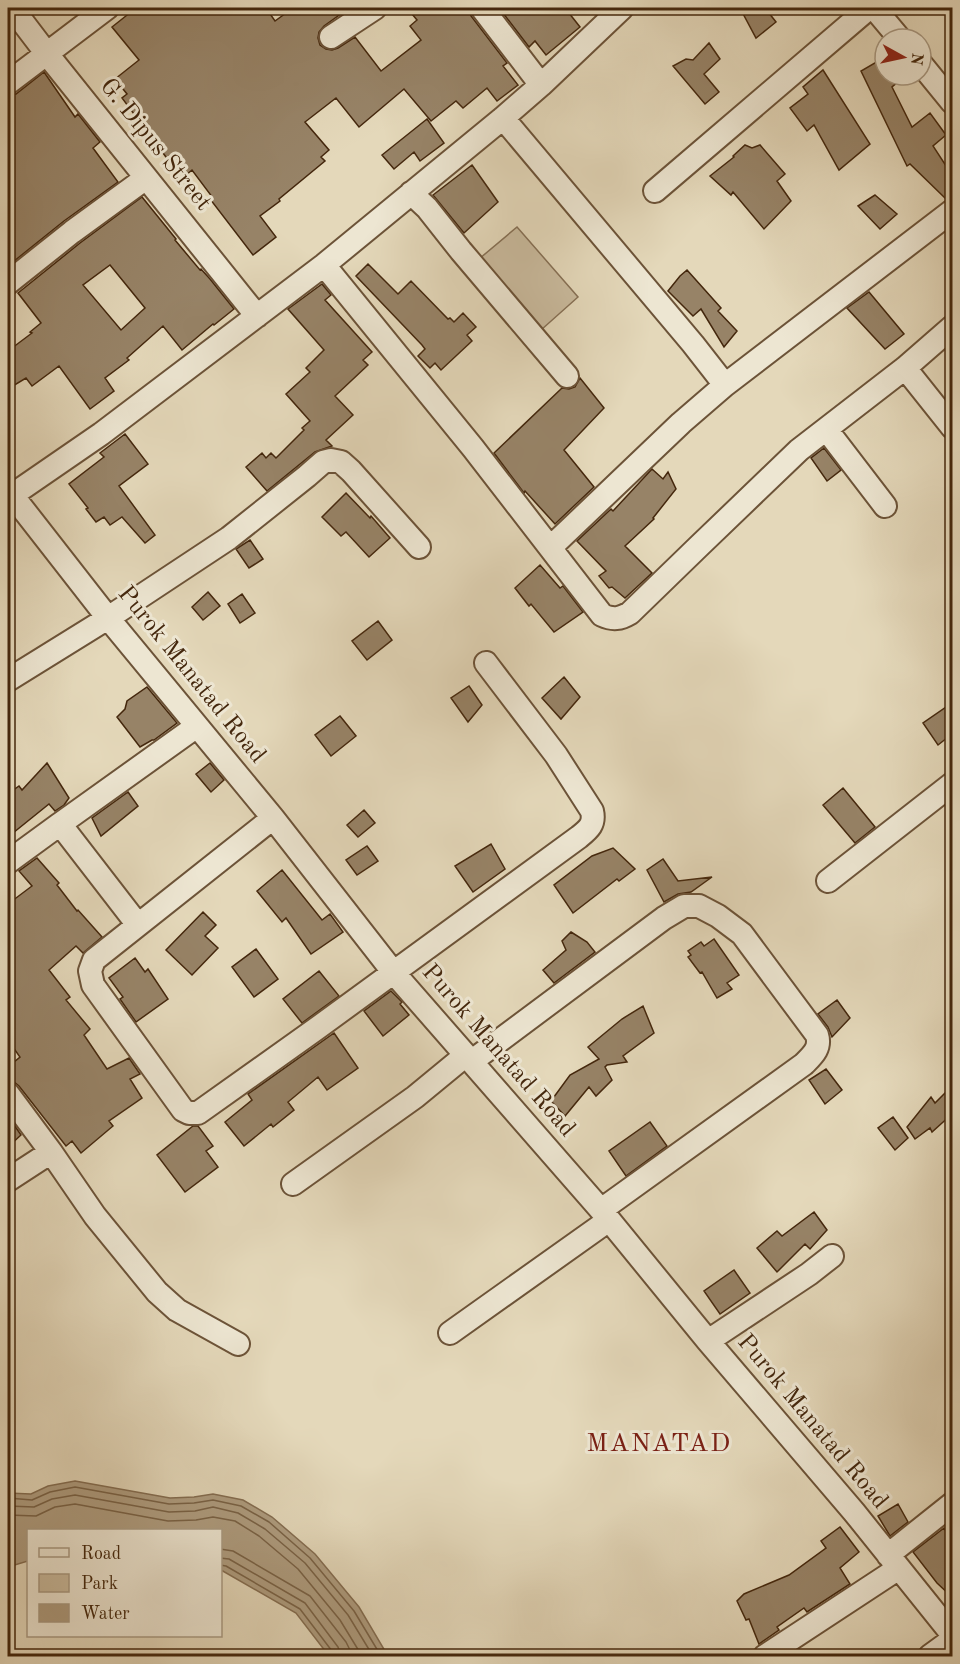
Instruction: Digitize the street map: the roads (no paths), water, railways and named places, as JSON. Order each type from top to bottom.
[{"type":"street","name":"G. Dipus Street","points":[[12,8],[46,54],[258,316]]},
{"type":"street","points":[[8,83],[107,8]]},
{"type":"street","points":[[331,37],[375,8]]},
{"type":"street","points":[[482,8],[541,85]]},
{"type":"street","points":[[10,497],[101,434],[324,265],[503,118],[622,8]]},
{"type":"street","points":[[656,192],[869,8]]},
{"type":"street","points":[[874,8],[890,27]]},
{"type":"street","points":[[944,78],[952,102]]},
{"type":"street","points":[[503,118],[725,385]]},
{"type":"street","points":[[8,283],[72,232],[146,178]]},
{"type":"street","points":[[411,193],[428,208],[461,251],[567,376]]},
{"type":"street","points":[[551,547],[681,423],[725,385],[952,211]]},
{"type":"street","points":[[324,265],[473,448],[602,615],[614,619],[630,614],[799,450],[905,368],[952,327]]},
{"type":"street","points":[[905,368],[952,427]]},
{"type":"street","points":[[826,429],[885,506]]},
{"type":"street","points":[[8,680],[108,618],[229,538],[323,462],[331,460],[341,462],[419,548]]},
{"type":"street","name":"Purok Manatad Road","points":[[10,497],[273,818],[394,973],[605,1215],[708,1341],[854,1512],[952,1634]]},
{"type":"street","points":[[273,818],[94,960],[90,971],[93,985],[183,1110],[189,1113],[198,1113],[394,973],[591,827],[594,818],[592,811],[556,755],[486,663]]},
{"type":"street","points":[[8,862],[197,726]]},
{"type":"street","points":[[828,881],[952,784]]},
{"type":"street","points":[[60,824],[138,925]]},
{"type":"street","points":[[293,1184],[664,918],[684,906],[699,906],[718,916],[742,934],[817,1035],[819,1042],[817,1050],[804,1064],[450,1333]]},
{"type":"street","points":[[8,1095],[95,1216],[157,1292],[177,1310],[238,1344]]},
{"type":"street","points":[[8,1180],[51,1152]]},
{"type":"street","points":[[708,1341],[809,1274],[832,1256]]},
{"type":"street","points":[[765,1656],[894,1562],[952,1504]]},
{"type":"street","points":[[930,1656],[952,1640]]},
{"type":"water","points":[[75,1481],[170,1498],[213,1494],[243,1500],[272,1517],[315,1554],[359,1607],[388,1656],[329,1656],[296,1613],[222,1571],[222,1529],[27,1529],[27,1561],[8,1567],[8,1493],[31,1494],[48,1486]]},
{"type":"district","name":"MANATAD","points":[[659,1444]]}]
